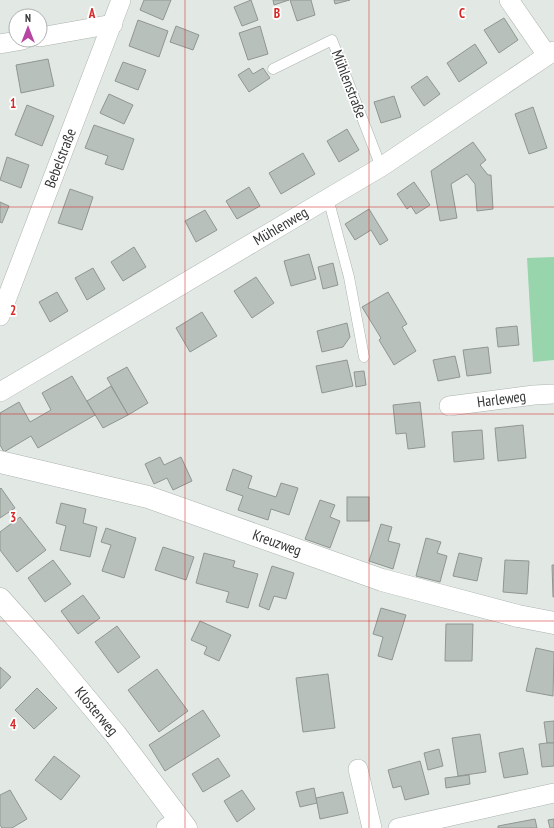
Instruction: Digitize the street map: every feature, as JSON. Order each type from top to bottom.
[{"type":"street","name":"Bebelstraße","points":[[0,316],[121,0]]},
{"type":"street","points":[[509,0],[552,56]]},
{"type":"street","points":[[48,36],[112,24]]},
{"type":"street","name":"Mühlenweg","points":[[0,392],[381,167],[552,56]]},
{"type":"street","name":"Harleweg","points":[[449,406],[534,395],[554,394]]},
{"type":"street","name":"Kreuzweg","points":[[0,462],[148,497],[382,580],[518,616],[554,623]]},
{"type":"street","name":"Klosterweg","points":[[0,599],[43,647],[116,735],[177,825]]},
{"type":"street","points":[[358,769],[372,828]]},
{"type":"street","points":[[398,828],[554,793]]},
{"type":"lane","name":"Mühlenstraße","points":[[273,69],[332,40],[381,167]]},
{"type":"lane","points":[[328,198],[349,277],[364,357]]},
{"type":"green space","points":[[554,257],[554,360],[533,362],[527,258]]},
{"type":"building","points":[[144,0],[171,0],[163,20],[140,10]]},
{"type":"building","points":[[251,0],[258,20],[242,26],[234,7]]},
{"type":"building","points":[[273,0],[289,0],[274,5]]},
{"type":"building","points":[[290,0],[311,0],[315,15],[297,21]]},
{"type":"building","points":[[334,0],[350,0],[335,4]]},
{"type":"building","points":[[504,18],[518,40],[499,53],[484,30]]},
{"type":"building","points":[[138,20],[168,31],[159,57],[129,46]]},
{"type":"building","points":[[176,26],[199,35],[193,50],[170,42]]},
{"type":"building","points":[[260,26],[268,54],[248,60],[239,33]]},
{"type":"building","points":[[475,44],[487,63],[459,82],[447,63]]},
{"type":"building","points":[[48,59],[54,86],[21,93],[16,65]]},
{"type":"building","points":[[123,62],[146,70],[138,90],[115,81]]},
{"type":"building","points":[[249,68],[253,74],[263,68],[270,78],[249,92],[238,75]]},
{"type":"building","points":[[427,76],[440,94],[424,106],[411,87]]},
{"type":"building","points":[[109,94],[133,105],[124,124],[100,113]]},
{"type":"building","points":[[394,96],[401,117],[381,123],[374,102]]},
{"type":"building","points":[[27,105],[54,116],[42,146],[15,135]]},
{"type":"building","points":[[533,107],[547,148],[529,154],[515,114]]},
{"type":"building","points":[[94,125],[134,139],[123,170],[105,164],[108,156],[85,148]]},
{"type":"building","points":[[347,129],[359,150],[339,162],[327,141]]},
{"type":"building","points":[[473,142],[486,160],[480,165],[488,175],[491,175],[493,209],[477,211],[475,184],[467,174],[451,184],[457,218],[440,221],[431,171]]},
{"type":"building","points":[[303,153],[315,174],[281,194],[269,173]]},
{"type":"building","points":[[7,157],[29,165],[21,188],[0,180]]},
{"type":"building","points":[[414,182],[430,205],[416,214],[411,206],[407,209],[397,194]]},
{"type":"building","points":[[249,187],[260,206],[237,219],[226,201]]},
{"type":"building","points":[[70,189],[93,197],[82,230],[58,223]]},
{"type":"building","points":[[0,202],[9,206],[2,223],[0,222]]},
{"type":"building","points":[[369,209],[388,240],[380,245],[371,230],[355,240],[345,224]]},
{"type":"building","points":[[205,210],[217,230],[196,242],[185,221]]},
{"type":"building","points":[[134,247],[146,267],[123,281],[111,262]]},
{"type":"building","points":[[309,254],[316,279],[291,286],[284,261]]},
{"type":"building","points":[[333,263],[338,285],[323,289],[318,267]]},
{"type":"building","points":[[93,268],[105,289],[87,300],[75,278]]},
{"type":"building","points":[[256,277],[274,303],[252,318],[234,291]]},
{"type":"building","points":[[57,292],[68,311],[50,322],[39,302]]},
{"type":"building","points":[[388,292],[407,324],[402,327],[416,351],[394,365],[379,340],[381,338],[362,307]]},
{"type":"building","points":[[202,312],[217,336],[190,352],[176,328]]},
{"type":"building","points":[[347,323],[350,337],[343,347],[322,352],[317,331]]},
{"type":"building","points":[[517,326],[519,345],[498,347],[496,328]]},
{"type":"building","points":[[488,347],[491,373],[467,376],[463,350]]},
{"type":"building","points":[[455,356],[460,377],[438,381],[433,360]]},
{"type":"building","points":[[347,360],[353,386],[322,393],[316,366]]},
{"type":"building","points":[[127,367],[148,403],[128,415],[107,378]]},
{"type":"building","points":[[364,371],[366,385],[356,387],[354,372]]},
{"type":"building","points":[[72,376],[95,415],[38,448],[31,436],[4,452],[0,445],[0,413],[19,402],[30,422],[51,410],[42,393]]},
{"type":"building","points":[[111,386],[128,415],[103,428],[87,401]]},
{"type":"building","points":[[420,402],[425,447],[408,449],[406,433],[396,434],[393,405]]},
{"type":"building","points":[[523,425],[526,458],[498,461],[495,428]]},
{"type":"building","points":[[482,430],[484,459],[454,462],[452,432]]},
{"type":"building","points":[[160,457],[164,465],[181,457],[192,481],[173,490],[167,478],[154,484],[145,464]]},
{"type":"building","points":[[233,469],[252,476],[248,488],[276,497],[281,483],[298,488],[289,515],[271,509],[268,520],[238,510],[243,496],[226,490]]},
{"type":"building","points":[[1,488],[15,508],[0,518],[0,489]]},
{"type":"building","points":[[347,497],[369,497],[369,521],[347,521]]},
{"type":"building","points":[[320,500],[335,505],[330,517],[340,521],[330,548],[305,539]]},
{"type":"building","points":[[61,503],[86,509],[83,523],[97,527],[90,557],[60,550],[66,526],[56,523]]},
{"type":"building","points":[[20,517],[46,550],[17,572],[0,550],[0,532]]},
{"type":"building","points":[[381,524],[392,527],[388,541],[400,544],[393,569],[369,561]]},
{"type":"building","points":[[106,528],[136,538],[124,578],[102,571],[111,545],[101,542]]},
{"type":"building","points":[[426,538],[441,542],[437,553],[447,556],[440,582],[416,576]]},
{"type":"building","points":[[163,547],[194,557],[186,580],[155,570]]},
{"type":"building","points":[[204,553],[235,561],[233,567],[258,574],[248,608],[226,602],[229,592],[196,583]]},
{"type":"building","points":[[459,553],[482,558],[477,581],[453,576]]},
{"type":"building","points":[[53,560],[71,584],[45,602],[28,578]]},
{"type":"building","points":[[505,560],[529,561],[527,594],[503,592]]},
{"type":"building","points":[[552,565],[554,565],[554,597],[553,597]]},
{"type":"building","points":[[272,566],[294,573],[286,599],[274,596],[269,610],[259,606]]},
{"type":"building","points":[[83,595],[100,618],[78,634],[61,611]]},
{"type":"building","points":[[381,608],[406,615],[392,660],[378,656],[383,637],[373,634]]},
{"type":"building","points":[[200,621],[231,635],[219,661],[204,654],[207,647],[191,640]]},
{"type":"building","points":[[446,624],[473,624],[472,661],[445,661]]},
{"type":"building","points":[[117,626],[140,657],[118,673],[95,642]]},
{"type":"building","points":[[536,648],[554,652],[553,696],[526,691]]},
{"type":"building","points":[[0,667],[11,677],[0,689]]},
{"type":"building","points":[[157,669],[188,711],[159,732],[128,690]]},
{"type":"building","points":[[328,674],[335,728],[303,732],[296,678]]},
{"type":"building","points":[[37,688],[57,708],[34,729],[15,710]]},
{"type":"building","points":[[203,710],[220,736],[165,771],[149,745]]},
{"type":"building","points":[[554,721],[554,743],[547,743],[544,722]]},
{"type":"building","points":[[480,734],[486,772],[458,776],[452,738]]},
{"type":"building","points":[[554,743],[554,766],[542,767],[539,744]]},
{"type":"building","points":[[523,748],[528,774],[504,778],[499,753]]},
{"type":"building","points":[[439,749],[443,766],[428,770],[424,753]]},
{"type":"building","points":[[54,756],[80,776],[61,800],[35,780]]},
{"type":"building","points":[[218,758],[230,776],[203,792],[192,774]]},
{"type":"building","points":[[420,761],[429,794],[405,800],[401,786],[393,788],[388,770]]},
{"type":"building","points":[[469,775],[470,784],[446,788],[445,778]]},
{"type":"building","points":[[314,788],[317,803],[300,807],[296,792]]},
{"type":"building","points":[[10,790],[27,819],[12,828],[2,828],[0,825],[0,795]]},
{"type":"building","points":[[242,790],[255,809],[237,822],[224,801]]},
{"type":"building","points":[[343,792],[348,813],[320,819],[316,798]]},
{"type":"building","points":[[535,819],[537,828],[498,828],[498,826]]},
{"type":"building","points":[[554,819],[554,828],[550,828],[548,820]]}]
